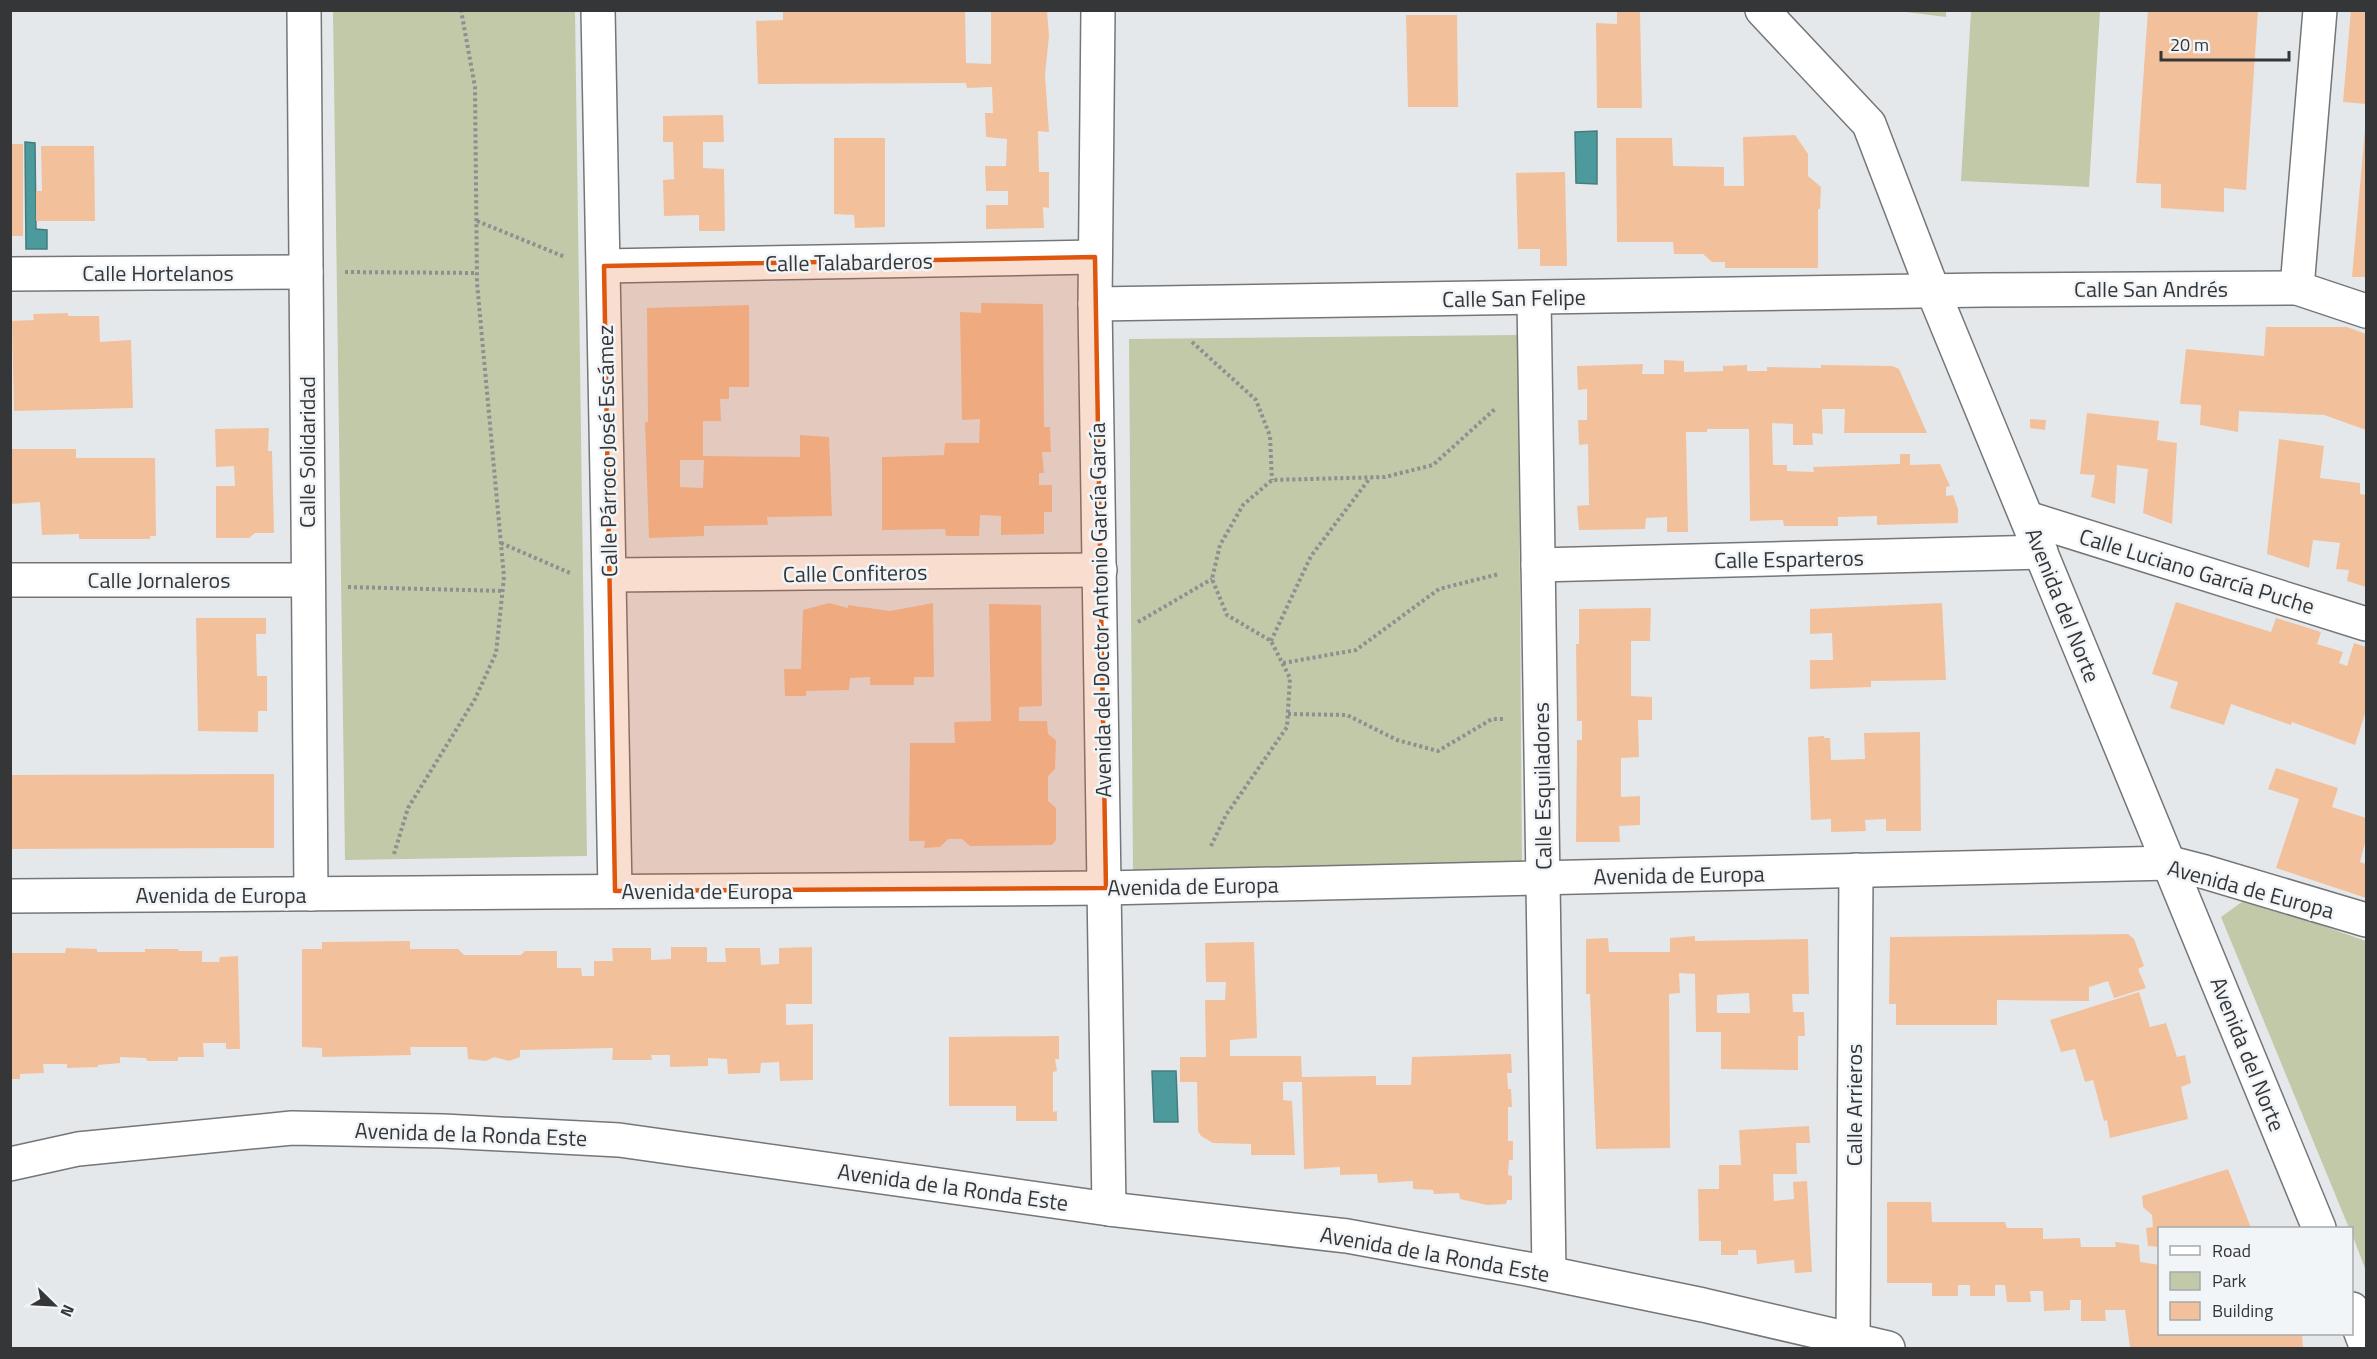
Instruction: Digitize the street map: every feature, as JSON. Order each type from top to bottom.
[{"type":"street","name":"Calle Solidaridad","points":[[304,10],[311,894]]},
{"type":"street","name":"Calle Párroco José Escámez","points":[[598,10],[615,891]]},
{"type":"street","name":"Avenida del Doctor Antonio García García","points":[[1098,10],[1095,304],[1106,888],[1109,1209]]},
{"type":"street","name":"Avenida del Norte","points":[[1762,10],[1869,124],[1933,291],[2319,1227]]},
{"type":"street","points":[[2297,288],[2320,10]]},
{"type":"street","name":"Calle Talabarderos","points":[[604,269],[1095,257]]},
{"type":"street","name":"Calle Hortelanos","points":[[10,274],[306,272]]},
{"type":"street","name":"Calle San Andrés","points":[[1933,291],[2297,288],[2367,310]]},
{"type":"street","name":"Calle San Felipe","points":[[1095,304],[1933,291]]},
{"type":"street","name":"Calle Esquiladores","points":[[1534,298],[1549,1274]]},
{"type":"street","name":"Calle Luciano García Puche","points":[[2027,518],[2367,624]]},
{"type":"street","name":"Calle Esparteros","points":[[1538,565],[2041,552]]},
{"type":"street","name":"Calle Confiteros","points":[[609,583],[1100,570]]},
{"type":"street","name":"Calle Jornaleros","points":[[10,579],[308,583]]},
{"type":"street","name":"Avenida de Europa","points":[[10,896],[1106,888],[2170,864],[2205,872],[2367,920]]},
{"type":"street","name":"Calle Arrieros","points":[[1853,1340],[1856,870]]},
{"type":"street","name":"Avenida de la Ronda Este","points":[[10,1164],[78,1149],[292,1128],[443,1131],[619,1140],[1109,1209],[1347,1236],[1703,1305],[1888,1348]]},
{"type":"street","points":[[2353,1311],[2367,1346]]},
{"type":"path","points":[[382,893],[408,808],[475,699],[496,653],[503,591],[504,577],[477,273],[475,87],[460,10]]},
{"type":"path","points":[[477,221],[604,269]]},
{"type":"path","points":[[306,272],[477,273]]},
{"type":"path","points":[[1149,304],[1256,400],[1270,436],[1272,480]]},
{"type":"path","points":[[1192,886],[1226,815],[1287,727],[1290,678],[1270,641],[1227,615],[1212,579],[1220,545],[1243,505],[1272,480],[1385,477],[1433,465],[1535,370]]},
{"type":"path","points":[[1270,641],[1311,556],[1371,477]]},
{"type":"path","points":[[501,543],[609,583]]},
{"type":"path","points":[[1282,663],[1356,650],[1439,589],[1538,565]]},
{"type":"path","points":[[1101,644],[1212,579]]},
{"type":"path","points":[[308,583],[503,591]]},
{"type":"path","points":[[1288,714],[1347,715],[1398,740],[1438,751],[1492,719],[1540,721]]},
{"type":"highlighted area","points":[[1095,257],[1106,888],[615,891],[604,266]]},
{"type":"green space","points":[[1890,10],[1946,10],[1946,17]]},
{"type":"green space","points":[[333,11],[575,11],[587,856],[345,860]]},
{"type":"green space","points":[[1971,11],[2100,11],[2089,187],[1961,181]]},
{"type":"green space","points":[[1518,335],[1522,868],[1133,872],[1129,339]]},
{"type":"green space","points":[[2246,899],[2366,941],[2366,1271],[2353,1237],[2353,1227],[2349,1227],[2221,917]]},
{"type":"water","points":[[1597,131],[1597,184],[1576,183],[1575,132]]},
{"type":"water","points":[[25,142],[35,143],[36,229],[47,230],[47,249],[26,249]]},
{"type":"water","points":[[1152,1071],[1176,1071],[1178,1122],[1154,1122]]},
{"type":"building","points":[[783,10],[965,10],[966,63],[991,64],[991,10],[1047,10],[1049,36],[1045,75],[1049,132],[1038,131],[1039,172],[1049,172],[1049,208],[1043,207],[1044,228],[986,229],[986,205],[1008,205],[1008,191],[986,191],[985,166],[1006,166],[1007,139],[986,137],[985,113],[993,113],[992,87],[967,88],[966,83],[758,84],[756,21],[783,20]]},
{"type":"building","points":[[1617,10],[1640,12],[1642,108],[1597,108],[1596,23],[1617,24]]},
{"type":"building","points":[[2148,10],[2258,10],[2246,190],[2224,188],[2224,212],[2161,208],[2161,184],[2136,183]]},
{"type":"building","points":[[2351,10],[2366,10],[2366,104],[2343,102]]},
{"type":"building","points":[[1406,15],[1457,15],[1458,107],[1408,107]]},
{"type":"building","points":[[723,115],[724,142],[703,142],[703,168],[724,169],[725,231],[699,231],[699,215],[664,216],[663,180],[674,179],[673,142],[663,142],[663,116]]},
{"type":"building","points":[[2365,129],[2366,277],[2352,277]]},
{"type":"building","points":[[1795,135],[1808,154],[1808,176],[1821,187],[1820,209],[1818,209],[1818,268],[1725,268],[1725,262],[1712,262],[1703,254],[1674,254],[1673,242],[1617,242],[1616,138],[1672,138],[1673,166],[1724,167],[1724,186],[1744,186],[1743,137]]},
{"type":"building","points":[[834,138],[885,138],[885,227],[855,228],[854,215],[834,214]]},
{"type":"building","points":[[10,144],[23,144],[23,236],[10,236]]},
{"type":"building","points":[[41,146],[94,146],[95,221],[36,221],[36,191],[42,191]]},
{"type":"building","points":[[1565,172],[1567,266],[1540,266],[1540,249],[1518,249],[1516,173]]},
{"type":"building","points":[[981,303],[1043,304],[1044,427],[1050,427],[1051,452],[1042,452],[1044,473],[1039,473],[1039,485],[1052,485],[1052,512],[1044,512],[1044,534],[1001,535],[1001,516],[980,515],[979,536],[946,536],[945,529],[882,530],[882,457],[944,455],[945,443],[979,443],[980,419],[962,420],[960,312],[981,313]]},
{"type":"building","points":[[749,305],[749,387],[729,387],[729,399],[720,399],[721,421],[703,421],[703,456],[800,457],[800,435],[829,437],[832,516],[767,517],[768,525],[704,526],[704,536],[649,538],[645,422],[648,422],[647,308]],"holes":[[[680,460],[704,460],[703,488],[680,487]]]},
{"type":"building","points":[[68,313],[68,316],[99,316],[100,342],[131,340],[133,408],[14,411],[12,321],[34,320],[33,314]]},
{"type":"building","points":[[2266,327],[2347,327],[2366,334],[2366,430],[2324,415],[2239,411],[2238,432],[2200,425],[2201,405],[2180,404],[2186,349],[2264,356]]},
{"type":"building","points":[[1664,360],[1684,361],[1684,372],[1723,371],[1723,366],[1747,365],[1747,371],[1767,371],[1767,367],[1821,368],[1821,365],[1892,366],[1899,369],[1927,433],[1844,433],[1845,409],[1822,409],[1823,434],[1812,433],[1813,445],[1793,445],[1793,424],[1772,423],[1773,465],[1787,465],[1787,471],[1814,472],[1813,467],[1900,464],[1900,454],[1910,454],[1910,465],[1940,464],[1950,486],[1946,487],[1946,496],[1953,495],[1958,509],[1958,523],[1877,525],[1877,516],[1838,517],[1838,526],[1784,526],[1783,520],[1750,521],[1749,429],[1707,429],[1707,432],[1686,432],[1688,532],[1667,532],[1667,517],[1646,518],[1645,529],[1579,530],[1577,506],[1589,505],[1588,444],[1579,445],[1578,420],[1587,420],[1587,389],[1578,390],[1577,366],[1643,364],[1642,374],[1664,374]]},
{"type":"building","points":[[2087,413],[2159,421],[2157,440],[2177,443],[2172,524],[2143,513],[2148,469],[2117,465],[2115,504],[2091,497],[2095,475],[2080,474]]},
{"type":"building","points":[[2030,419],[2046,420],[2045,430],[2030,428]]},
{"type":"building","points":[[269,428],[268,451],[272,451],[274,533],[255,533],[249,538],[216,538],[216,486],[235,486],[234,466],[216,467],[215,429]]},
{"type":"building","points":[[2279,439],[2324,446],[2320,478],[2360,483],[2360,494],[2366,495],[2366,587],[2347,581],[2349,570],[2336,569],[2340,543],[2313,540],[2309,568],[2267,554]]},
{"type":"building","points":[[10,449],[76,449],[76,458],[155,458],[156,536],[150,536],[150,539],[79,539],[79,534],[42,535],[40,502],[10,504]]},
{"type":"building","points":[[2176,602],[2271,632],[2276,618],[2321,632],[2317,644],[2343,652],[2339,663],[2347,666],[2354,643],[2366,647],[2366,711],[2355,745],[2292,722],[2291,725],[2231,704],[2224,725],[2170,708],[2178,682],[2152,674]]},
{"type":"building","points":[[829,603],[848,608],[848,605],[890,611],[933,603],[934,677],[914,677],[914,685],[870,685],[870,677],[850,678],[849,690],[806,691],[806,696],[785,696],[784,669],[801,669],[803,610]]},
{"type":"building","points":[[1942,603],[1946,680],[1871,681],[1871,687],[1810,689],[1810,660],[1833,660],[1832,633],[1810,634],[1810,609]]},
{"type":"building","points":[[989,604],[1041,605],[1042,706],[1019,707],[1019,721],[1047,721],[1048,734],[1056,740],[1055,769],[1048,776],[1048,801],[1056,808],[1056,840],[1052,845],[970,846],[962,839],[948,839],[940,847],[924,848],[925,841],[909,841],[910,743],[955,743],[954,722],[991,721]]},
{"type":"building","points":[[1651,608],[1650,641],[1631,641],[1631,696],[1652,697],[1652,720],[1638,720],[1639,757],[1621,758],[1621,797],[1640,796],[1640,825],[1619,826],[1620,842],[1576,842],[1577,740],[1582,740],[1582,721],[1577,721],[1576,644],[1579,644],[1579,609]]},
{"type":"building","points":[[196,618],[266,618],[266,634],[256,634],[257,676],[267,676],[267,711],[258,711],[258,732],[198,731]]},
{"type":"building","points":[[1920,732],[1921,831],[1886,831],[1886,819],[1865,820],[1866,831],[1831,832],[1831,819],[1811,820],[1808,737],[1830,738],[1831,760],[1865,759],[1864,733]]},
{"type":"building","points":[[2276,768],[2338,788],[2332,807],[2366,818],[2366,839],[2360,862],[2366,864],[2366,898],[2276,868],[2299,799],[2268,789]]},
{"type":"building","points":[[274,774],[274,848],[10,849],[10,775]]},
{"type":"building","points":[[2128,934],[2134,939],[2144,966],[2138,969],[2146,988],[2114,998],[2108,981],[2089,987],[2089,1001],[1997,1000],[1997,1025],[1896,1025],[1896,1004],[1889,1004],[1890,937]]},
{"type":"building","points":[[1695,936],[1695,941],[1808,939],[1809,994],[1792,994],[1793,1012],[1804,1012],[1805,1036],[1798,1036],[1798,1070],[1721,1069],[1721,1032],[1696,1032],[1695,974],[1679,973],[1680,993],[1669,994],[1670,1148],[1596,1149],[1590,994],[1586,994],[1586,939],[1608,938],[1609,952],[1670,952],[1670,938]],"holes":[[[1749,993],[1750,1013],[1717,1013],[1717,995]]]},
{"type":"building","points":[[410,941],[410,949],[458,949],[464,955],[521,955],[525,951],[557,951],[557,968],[581,968],[582,976],[594,976],[594,961],[613,961],[612,948],[651,948],[651,960],[671,959],[671,947],[707,947],[707,962],[726,962],[725,948],[760,948],[761,965],[779,964],[779,948],[812,947],[812,1004],[786,1004],[786,1025],[813,1024],[813,1080],[780,1081],[779,1062],[761,1063],[760,1073],[728,1074],[727,1059],[708,1058],[708,1066],[670,1067],[670,1055],[651,1055],[652,1060],[612,1060],[613,1048],[520,1050],[520,1057],[509,1061],[494,1057],[486,1061],[468,1059],[467,1047],[410,1047],[411,1055],[322,1057],[322,1048],[302,1047],[302,949],[322,949],[322,942]]},
{"type":"building","points":[[1254,942],[1257,1038],[1230,1040],[1230,1056],[1301,1056],[1302,1077],[1376,1076],[1376,1085],[1411,1085],[1412,1057],[1511,1054],[1512,1073],[1507,1073],[1512,1107],[1508,1107],[1508,1141],[1513,1141],[1513,1160],[1509,1160],[1508,1175],[1512,1176],[1512,1200],[1507,1200],[1506,1204],[1487,1205],[1460,1199],[1459,1193],[1434,1194],[1433,1190],[1413,1189],[1413,1181],[1378,1183],[1377,1174],[1340,1175],[1340,1167],[1304,1169],[1302,1082],[1283,1082],[1283,1100],[1292,1101],[1295,1155],[1251,1155],[1251,1144],[1213,1143],[1201,1136],[1198,1131],[1197,1082],[1180,1082],[1180,1057],[1206,1057],[1205,1000],[1225,1000],[1226,982],[1206,982],[1205,943]]},
{"type":"building","points":[[66,948],[97,949],[97,952],[145,952],[145,949],[202,951],[202,962],[219,962],[220,957],[238,956],[240,1049],[226,1049],[226,1043],[203,1043],[204,1057],[178,1057],[178,1061],[147,1061],[146,1058],[120,1057],[120,1063],[98,1065],[98,1067],[67,1068],[67,1064],[43,1064],[44,1073],[20,1074],[20,1079],[10,1079],[10,953],[65,953]]},
{"type":"building","points":[[2139,992],[2150,1027],[2166,1023],[2177,1057],[2185,1055],[2191,1083],[2181,1087],[2188,1119],[2110,1138],[2107,1120],[2104,1121],[2093,1080],[2085,1082],[2075,1049],[2061,1052],[2050,1020]]},
{"type":"building","points":[[1059,1036],[1059,1059],[1055,1059],[1057,1071],[1053,1072],[1053,1112],[1057,1111],[1057,1121],[1016,1121],[1016,1106],[949,1106],[949,1037]]},
{"type":"building","points":[[1809,1126],[1810,1143],[1796,1143],[1797,1174],[1773,1174],[1774,1201],[1794,1199],[1793,1182],[1807,1181],[1812,1272],[1795,1273],[1794,1260],[1757,1264],[1756,1250],[1738,1250],[1738,1255],[1721,1255],[1721,1241],[1699,1241],[1698,1189],[1719,1189],[1719,1165],[1741,1165],[1739,1130]]},
{"type":"building","points":[[2228,1169],[2251,1227],[2158,1227],[2158,1247],[2148,1246],[2146,1228],[2153,1227],[2152,1215],[2143,1207],[2142,1196]]},
{"type":"building","points":[[1887,1202],[1931,1202],[1932,1222],[2005,1222],[2007,1228],[2043,1228],[2043,1239],[2080,1238],[2081,1247],[2116,1247],[2115,1242],[2139,1245],[2140,1262],[2158,1265],[2158,1335],[2302,1335],[2303,1348],[2130,1348],[2125,1310],[2105,1310],[2106,1321],[2081,1321],[2081,1300],[2070,1300],[2070,1310],[2044,1311],[2043,1291],[2030,1291],[2031,1302],[2007,1302],[2005,1285],[1995,1285],[1995,1296],[1970,1296],[1970,1285],[1958,1285],[1958,1296],[1932,1296],[1932,1283],[1887,1283]]}]
